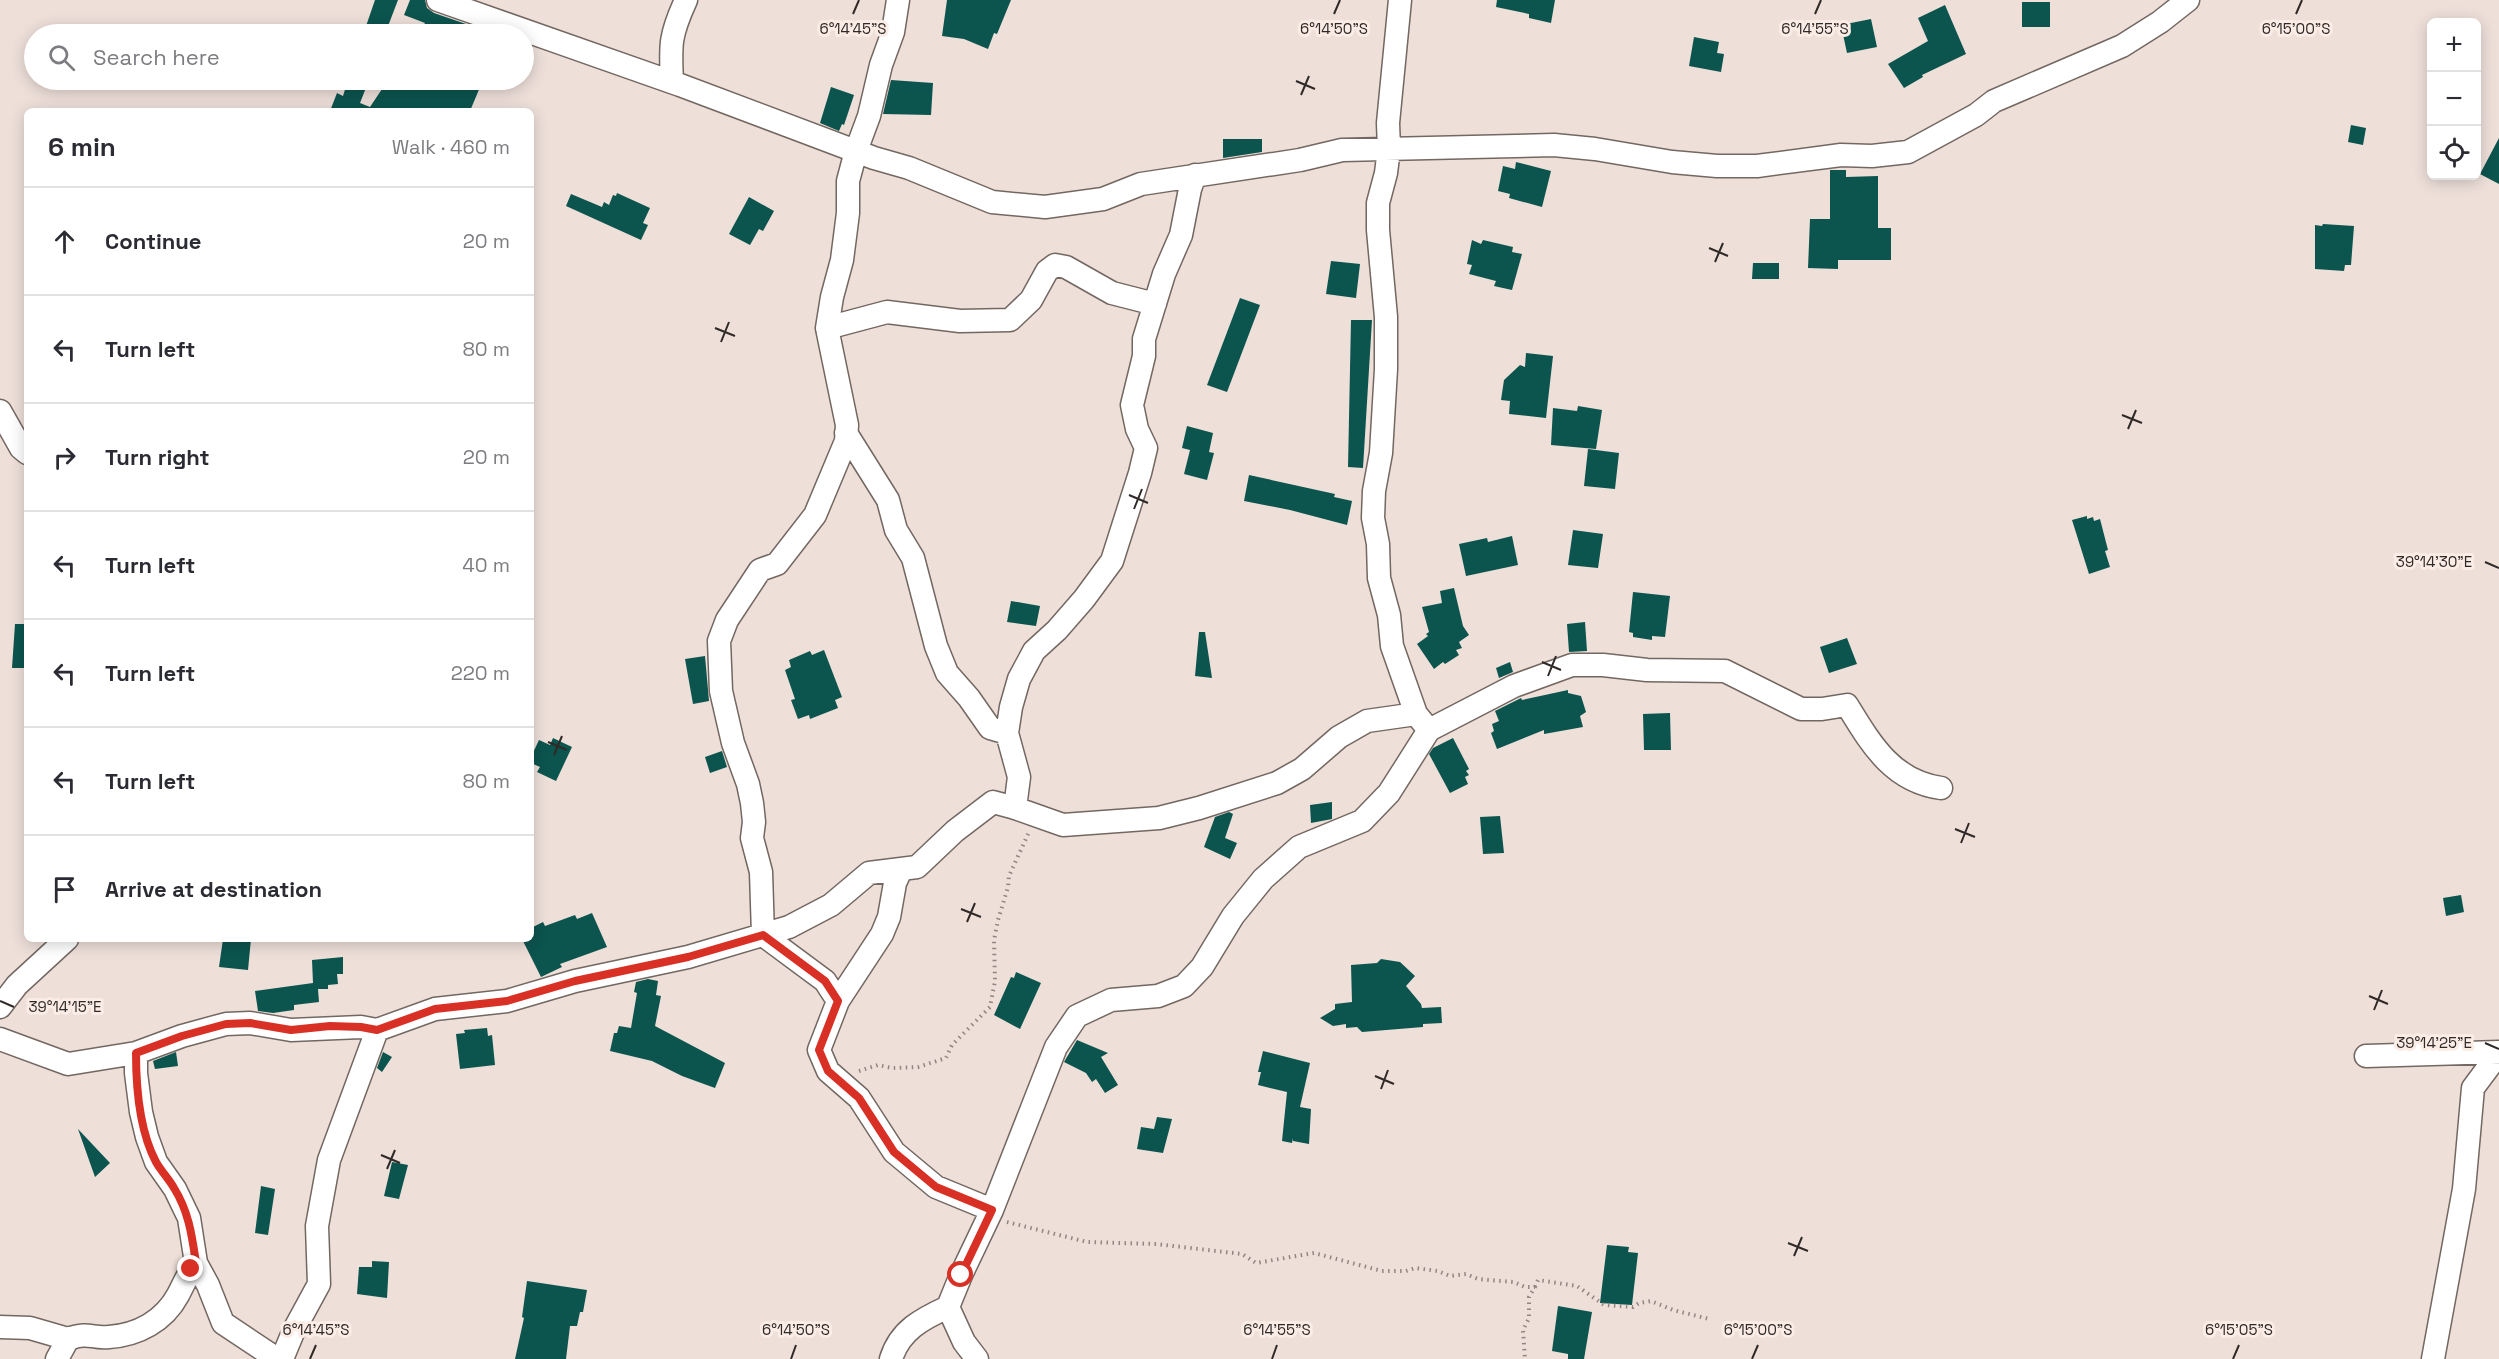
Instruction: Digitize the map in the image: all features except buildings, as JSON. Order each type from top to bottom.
[{"type":"street","points":[[438,0],[506,24]]},
{"type":"street","points":[[672,82],[670,52],[673,28],[686,0]]},
{"type":"street","points":[[763,935],[761,873],[752,838],[754,822],[752,803],[748,784],[733,743],[721,691],[719,641],[727,620],[760,570],[777,564],[815,515],[840,457],[846,433],[838,377],[827,328],[842,260],[848,213],[848,181],[869,116],[872,94],[893,32],[898,0]]},
{"type":"street","points":[[891,1359],[894,1348],[917,1321],[948,1307],[991,1213],[1056,1047],[1077,1016],[1111,1000],[1158,996],[1184,986],[1202,967],[1233,915],[1263,879],[1299,847],[1362,821],[1389,793],[1422,722],[1392,646],[1389,615],[1379,578],[1378,544],[1373,518],[1374,491],[1381,453],[1386,369],[1386,318],[1378,203],[1389,149],[1388,123],[1400,0]]},
{"type":"street","points":[[534,34],[672,82],[856,151],[909,168],[992,202],[1045,207],[1103,199],[1141,184],[1300,160],[1342,150],[1554,145],[1595,149],[1671,162],[1717,166],[1756,166],[1841,155],[1872,156],[1908,152],[1976,116],[1994,101],[2122,46],[2188,0]]},
{"type":"street","points":[[1015,807],[1019,777],[1007,733],[1011,707],[1019,680],[1034,651],[1057,630],[1084,599],[1112,561],[1146,448],[1137,429],[1132,405],[1144,356],[1144,339],[1164,274],[1181,234],[1195,175]]},
{"type":"street","points":[[827,328],[887,312],[960,321],[1010,320],[1031,300],[1047,271],[1056,265],[1066,267],[1112,293],[1155,304]]},
{"type":"street","points":[[0,411],[24,450]]},
{"type":"street","points":[[846,433],[888,500],[896,530],[913,558],[936,646],[947,673],[969,698],[990,728],[1007,733]]},
{"type":"street","points":[[0,1039],[68,1064],[136,1053],[182,1036],[226,1024],[250,1023],[291,1030],[351,1026],[377,1030],[435,1009],[507,1001],[575,981],[688,957],[789,927],[831,905],[869,873],[917,867],[955,831],[993,802],[1015,807],[1063,825],[1159,818],[1277,783],[1302,769],[1339,736],[1367,721],[1381,717],[1422,722],[1572,664],[1725,671],[1801,709],[1822,709],[1847,705],[1882,757],[1921,785],[1941,788]]},
{"type":"street","points":[[1381,717],[1388,705],[1408,688]]},
{"type":"street","points":[[901,870],[895,883],[889,917],[882,934],[838,1001],[819,1050],[828,1071],[859,1098],[894,1152],[936,1187],[991,1213]]},
{"type":"street","points":[[763,935],[825,981],[838,1001]]},
{"type":"street","points":[[0,1007],[17,985],[64,942]]},
{"type":"street","points":[[282,1359],[294,1330],[319,1284],[318,1226],[329,1160],[377,1030]]},
{"type":"street","points":[[2366,1056],[2499,1052]]},
{"type":"street","points":[[2433,1359],[2464,1189],[2473,1088],[2499,1052]]},
{"type":"street","points":[[136,1053],[140,1103],[147,1137],[156,1162],[175,1189],[189,1218],[196,1263],[208,1285],[223,1323],[277,1359]]},
{"type":"street","points":[[0,1327],[30,1328],[68,1339],[89,1334],[110,1338],[145,1328],[170,1308],[196,1263]]},
{"type":"street","points":[[948,1307],[964,1342],[977,1359]]},
{"type":"street","points":[[57,1359],[68,1339]]},
{"type":"path","points":[[834,1076],[878,1065],[892,1068],[918,1067],[946,1058],[952,1045],[990,1007],[995,981],[994,940],[998,920],[1009,876],[1036,816]]},
{"type":"path","points":[[991,1213],[1008,1222],[1087,1242],[1156,1244],[1212,1250],[1242,1254],[1256,1263],[1314,1253],[1382,1270],[1416,1269],[1438,1271],[1450,1276],[1466,1274],[1478,1279],[1514,1282],[1525,1287],[1535,1287]]},
{"type":"path","points":[[1525,1359],[1523,1330],[1529,1318],[1529,1297],[1538,1280],[1577,1286],[1604,1305],[1634,1307],[1639,1303],[1651,1301],[1673,1310],[1709,1319]]},
{"type":"route","points":[[191,1269],[196,1263],[189,1218],[175,1189],[156,1162],[147,1137],[141,1112],[136,1053],[182,1036],[226,1024],[250,1023],[291,1030],[330,1026],[377,1030],[435,1009],[507,1001],[575,981],[688,957],[763,935],[825,981],[838,1001],[819,1050],[828,1071],[859,1098],[894,1152],[936,1187],[992,1210],[961,1275]]}]
